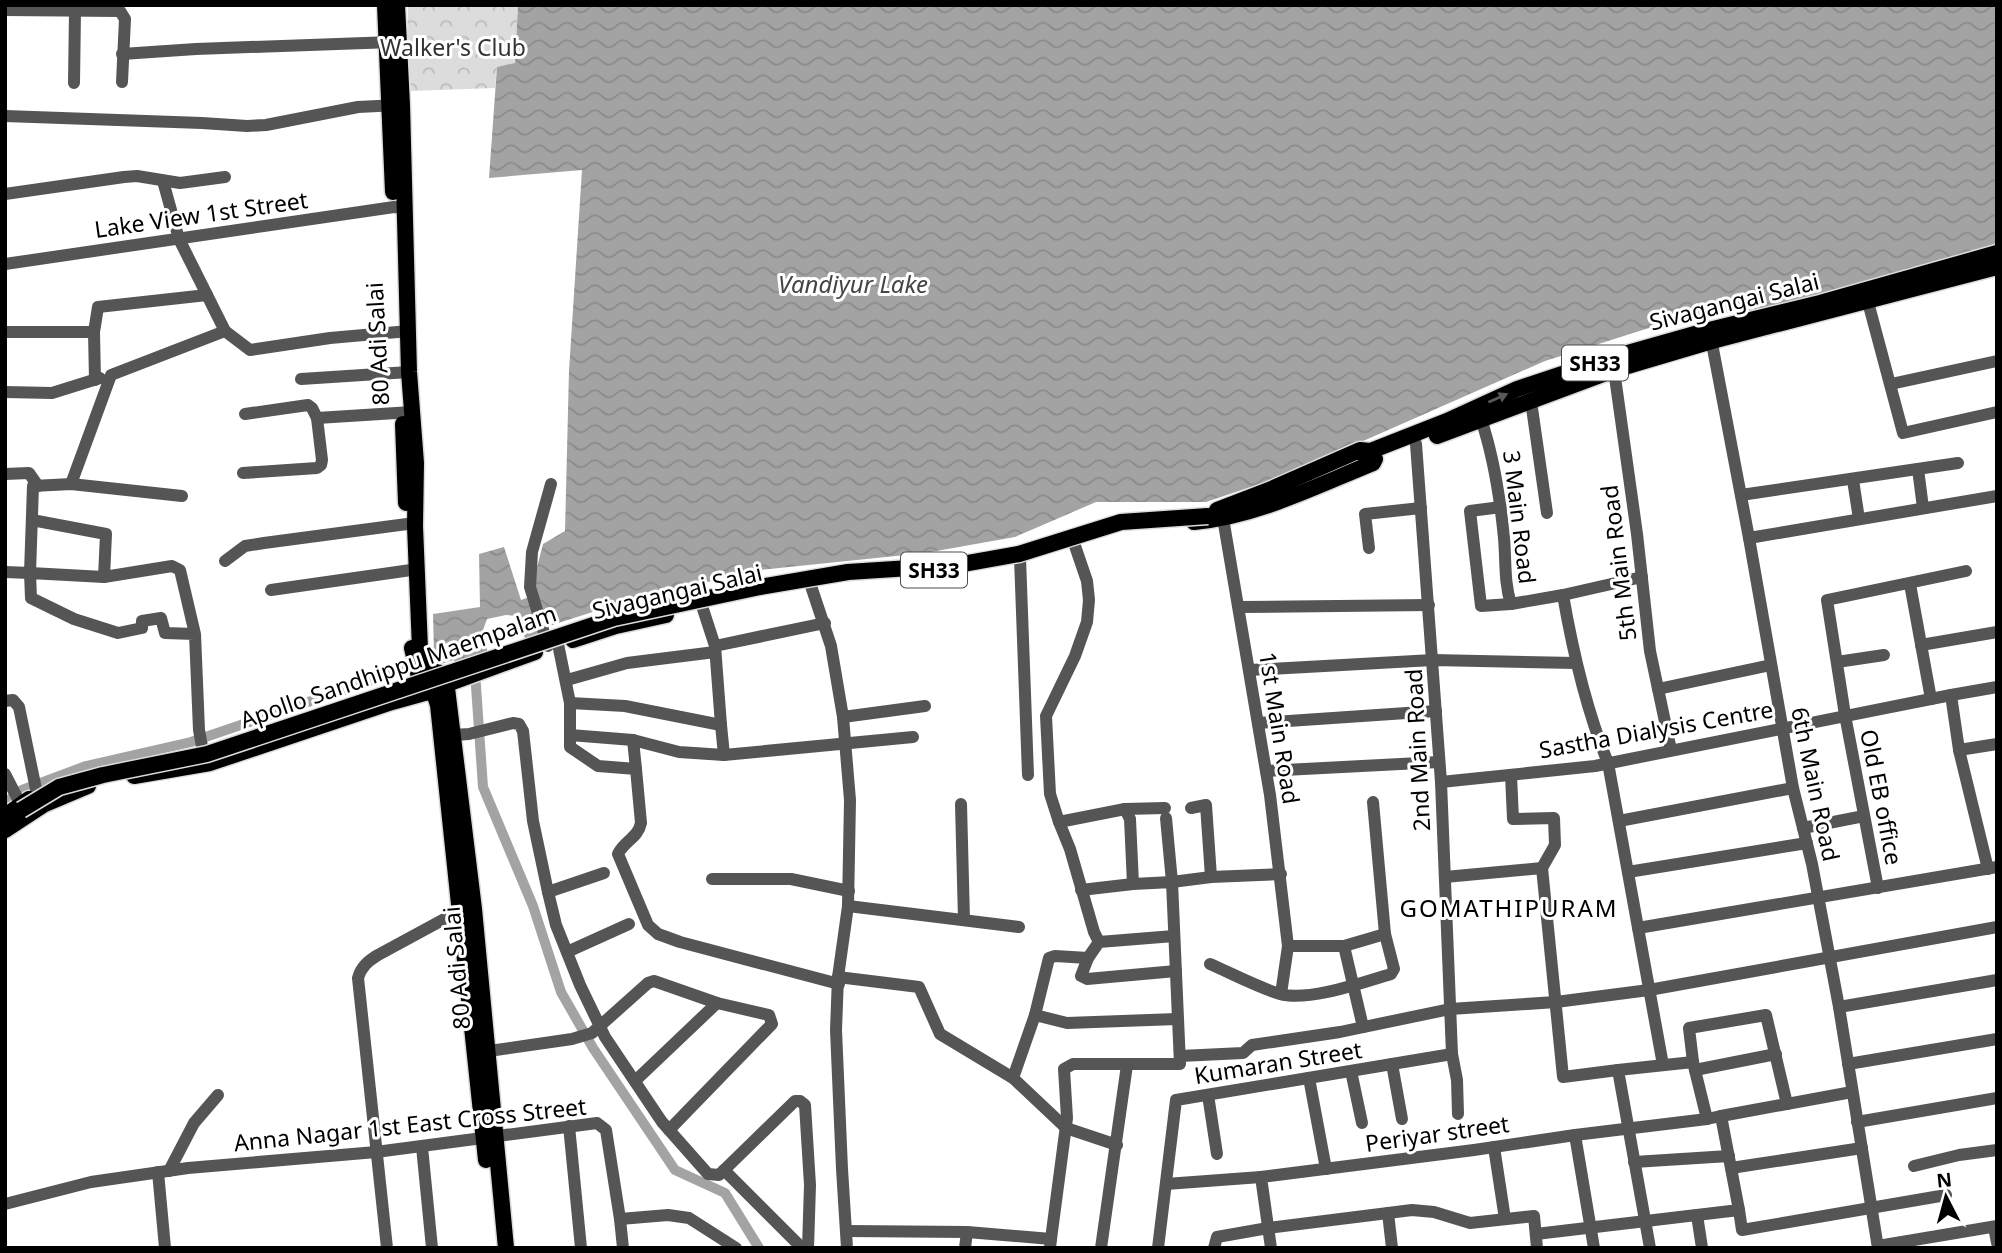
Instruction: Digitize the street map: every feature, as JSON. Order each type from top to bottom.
[{"type":"main road","name":"80 Adi Salai","points":[[385,5],[396,105],[405,372],[416,463],[411,525],[416,650],[440,676],[453,735],[489,1138],[496,1248]]},
{"type":"main road","name":"80 Adi Salai","points":[[391,42],[397,5]]},
{"type":"main road","name":"Sivagangai Salai","points":[[551,643],[613,616],[894,566],[957,563],[1019,552],[1121,521],[1203,514],[1237,503],[1360,450],[1372,455],[1416,444],[1710,335],[1997,253]]},
{"type":"main road","name":"Sivagangai Salai","points":[[18,808],[35,790],[93,772],[203,748],[551,643],[616,626],[809,581],[958,569],[1020,558],[1122,527],[1213,518],[1372,455],[1517,389],[1610,358],[1868,302],[1997,267]]},
{"type":"main road","name":"Apollo Sandhippu Maempalam","points":[[18,808],[60,787],[103,775],[207,754],[614,618],[760,587],[848,572],[957,565],[1019,554],[1121,523],[1213,518]]},
{"type":"main road","name":"80 Adi Salai","points":[[440,676],[435,696],[467,910]]},
{"type":"main road","name":"Sivagangai Salai","points":[[5,830],[43,805],[76,789],[210,763],[440,676]]},
{"type":"main road","name":"80 Adi Salai","points":[[489,1138],[506,1248]]},
{"type":"street","points":[[5,10],[45,8],[120,11],[123,13],[122,82]]},
{"type":"street","points":[[74,83],[75,11]]},
{"type":"street","points":[[122,54],[196,48],[391,42]]},
{"type":"street","points":[[5,116],[202,122],[247,126],[266,125],[358,107],[396,105]]},
{"type":"street","points":[[5,194],[124,177],[138,176],[180,183],[225,177]]},
{"type":"street","points":[[163,181],[179,239],[225,331],[250,350],[330,338],[404,332]]},
{"type":"street","name":"Lake View 1st Street","points":[[5,264],[399,208]]},
{"type":"street","points":[[95,380],[94,332],[98,307],[207,295]]},
{"type":"street","points":[[1868,302],[1903,433],[1997,412]]},
{"type":"street","points":[[5,392],[52,393],[111,375],[225,331]]},
{"type":"street","points":[[5,332],[94,332]]},
{"type":"street","name":"6th Main Road","points":[[1710,335],[1793,788],[1807,843],[1839,1007],[1878,1247]]},
{"type":"street","points":[[1891,384],[1997,362]]},
{"type":"street","name":"5th Main Road","points":[[1614,370],[1650,651],[1671,750]]},
{"type":"street","points":[[302,379],[405,372]]},
{"type":"street","points":[[71,484],[111,375]]},
{"type":"street","points":[[1531,401],[1547,513]]},
{"type":"street","points":[[243,473],[317,468],[321,466],[322,460],[317,418],[308,405],[245,414]]},
{"type":"street","points":[[317,418],[408,413]]},
{"type":"street","name":"3 Main Road","points":[[1481,419],[1492,453],[1500,507],[1505,585],[1511,604],[1563,595],[1576,663],[1597,737],[1608,763],[1663,1065]]},
{"type":"street","name":"2nd Main Road","points":[[1416,444],[1441,782],[1452,1054],[1457,1080],[1458,1114]]},
{"type":"street","points":[[1741,495],[1958,463]]},
{"type":"street","points":[[1918,469],[1923,508]]},
{"type":"street","points":[[5,474],[29,473],[38,486]]},
{"type":"street","points":[[1853,480],[1859,519]]},
{"type":"street","points":[[182,496],[71,484],[33,486],[31,598],[74,619],[117,633],[142,628],[142,621],[161,618],[165,634],[195,634]]},
{"type":"street","points":[[551,484],[532,552],[531,593],[567,680],[570,747],[598,766],[636,769]]},
{"type":"street","points":[[1749,538],[1997,496]]},
{"type":"street","points":[[1500,507],[1470,511],[1477,583],[1481,606],[1511,604]]},
{"type":"street","points":[[1369,548],[1364,514],[1421,508]]},
{"type":"street","name":"1st Main Road","points":[[1213,518],[1240,607],[1281,874],[1288,946],[1280,994]]},
{"type":"street","points":[[32,520],[106,534],[104,577]]},
{"type":"street","points":[[225,561],[245,546],[411,525]]},
{"type":"street","points":[[1074,543],[1087,581],[1087,622],[1075,656],[1045,716],[1050,794],[1099,942]]},
{"type":"street","points":[[1020,558],[1028,775]]},
{"type":"street","points":[[5,572],[104,577],[176,567],[182,574],[195,634],[199,730],[203,748]]},
{"type":"street","points":[[271,590],[414,569]]},
{"type":"street","points":[[1931,699],[1910,584],[1966,571]]},
{"type":"street","points":[[1563,595],[1642,577]]},
{"type":"street","points":[[809,581],[831,646],[843,717],[850,800],[849,891],[836,1030],[847,1248]]},
{"type":"street","name":"Old EB office","points":[[1878,888],[1845,715],[1827,600],[1910,584]]},
{"type":"street","points":[[1240,607],[1429,605]]},
{"type":"street","points":[[702,607],[715,649],[724,755]]},
{"type":"street","points":[[567,680],[627,663],[715,649],[825,623]]},
{"type":"street","points":[[1921,645],[1997,632]]},
{"type":"street","points":[[1837,662],[1884,655]]},
{"type":"street","points":[[1250,670],[1433,660],[1576,663]]},
{"type":"street","points":[[1658,689],[1771,665]]},
{"type":"street","name":"Sastha Dialysis Centre","points":[[1441,782],[1608,763],[1997,687]]},
{"type":"street","points":[[1638,928],[1992,868],[1959,750],[1951,695]]},
{"type":"street","points":[[5,701],[13,700],[19,708],[35,790]]},
{"type":"street","points":[[570,704],[625,706],[721,724]]},
{"type":"street","points":[[843,717],[925,706]]},
{"type":"street","points":[[1258,723],[1436,711]]},
{"type":"street","points":[[453,735],[519,724],[523,731],[533,821],[548,892],[595,1030],[669,1130],[708,1174],[719,1175],[795,1101],[805,1105],[810,1185],[808,1248]]},
{"type":"street","points":[[570,735],[633,740],[679,752],[724,755],[913,737]]},
{"type":"street","points":[[633,740],[641,823],[639,831],[621,847],[618,854],[648,925],[657,934],[680,942],[839,980],[919,987],[940,1034],[1013,1078],[1066,1128],[1117,1145]]},
{"type":"street","points":[[1959,750],[1997,744]]},
{"type":"street","points":[[1266,771],[1439,762]]},
{"type":"street","points":[[5,774],[18,808]]},
{"type":"street","points":[[1511,775],[1513,818],[1554,818],[1555,845],[1542,869],[1563,1077],[1663,1065],[1694,1066],[1776,1054]]},
{"type":"street","points":[[1619,821],[1793,788]]},
{"type":"street","points":[[1210,964],[1280,994],[1305,996],[1354,985],[1393,971],[1385,934],[1373,802]]},
{"type":"street","points":[[961,804],[964,920]]},
{"type":"street","points":[[1191,808],[1206,805],[1211,877]]},
{"type":"street","points":[[846,1231],[967,1232],[1050,1243],[1066,1128],[1064,1069],[1073,1064],[1181,1064],[1166,813],[1125,809],[1059,822]]},
{"type":"street","points":[[1125,809],[1130,820],[1133,884]]},
{"type":"street","points":[[1803,828],[1864,816]]},
{"type":"street","points":[[1628,872],[1807,843]]},
{"type":"street","points":[[1444,877],[1542,869]]},
{"type":"street","points":[[548,892],[604,873]]},
{"type":"street","points":[[1081,890],[1211,877],[1281,874]]},
{"type":"street","points":[[712,880],[791,879],[849,891]]},
{"type":"street","points":[[848,906],[1019,927]]},
{"type":"street","points":[[387,1248],[358,978],[360,971],[378,955],[467,910]]},
{"type":"street","points":[[567,952],[629,924]]},
{"type":"street","points":[[1180,1056],[1243,1052],[1252,1045],[1363,1027],[1450,1009],[1556,1002],[1649,990],[1997,927]]},
{"type":"street","points":[[1288,946],[1343,946],[1385,934]]},
{"type":"street","points":[[1099,942],[1174,936]]},
{"type":"street","points":[[1099,942],[1081,973],[1083,979],[1176,971]]},
{"type":"street","points":[[1343,946],[1363,1027]]},
{"type":"street","points":[[1013,1078],[1035,1015],[1049,958],[1088,958]]},
{"type":"street","points":[[1839,1007],[1997,980]]},
{"type":"street","points":[[480,1053],[572,1039],[595,1030],[648,983],[654,981],[718,1003],[769,1014],[772,1024],[669,1130]]},
{"type":"street","points":[[635,1081],[718,1003]]},
{"type":"street","points":[[1035,1015],[1066,1023],[1177,1019]]},
{"type":"street","points":[[1707,1119],[1694,1066],[1689,1028],[1766,1015],[1787,1104]]},
{"type":"street","points":[[1848,1064],[1997,1039]]},
{"type":"street","name":"Kumaran Street","points":[[1158,1248],[1176,1100],[1452,1054]]},
{"type":"street","points":[[1392,1064],[1402,1119]]},
{"type":"street","points":[[1101,1248],[1127,1065]]},
{"type":"street","points":[[1618,1070],[1650,1248]]},
{"type":"street","points":[[1351,1071],[1362,1123]]},
{"type":"street","points":[[1309,1078],[1326,1168]]},
{"type":"street","name":"Periyar street","points":[[1261,1177],[1707,1119],[1852,1092]]},
{"type":"street","points":[[1208,1094],[1217,1154]]},
{"type":"street","points":[[165,1248],[163,1171],[194,1123],[218,1095]]},
{"type":"street","points":[[1857,1122],[1997,1098]]},
{"type":"street","points":[[1721,1116],[1742,1230],[1945,1195]]},
{"type":"street","name":"Anna Nagar 1st East Cross Street","points":[[5,1204],[91,1182],[163,1171],[376,1152],[597,1124],[606,1130],[621,1219]]},
{"type":"street","points":[[569,1126],[581,1248]]},
{"type":"street","points":[[1575,1135],[1594,1248]]},
{"type":"street","points":[[422,1147],[432,1248]]},
{"type":"street","points":[[1494,1147],[1505,1219]]},
{"type":"street","points":[[1634,1162],[1730,1162],[1861,1148]]},
{"type":"street","points":[[1914,1166],[1997,1150]]},
{"type":"street","points":[[724,1170],[802,1248]]},
{"type":"street","points":[[1166,1184],[1261,1177],[1271,1248]]},
{"type":"street","points":[[1214,1248],[1217,1237],[1412,1210],[1434,1212],[1470,1223],[1534,1216],[1537,1248]]},
{"type":"street","points":[[1536,1234],[1739,1210]]},
{"type":"street","points":[[1388,1213],[1392,1248]]},
{"type":"street","points":[[623,1248],[621,1219],[668,1215],[690,1218],[736,1248]]},
{"type":"street","points":[[1697,1215],[1702,1248]]},
{"type":"street","points":[[1878,1247],[1938,1242],[1995,1227],[1997,1243]]},
{"type":"street","points":[[965,1248],[967,1232]]},
{"type":"green space","name":"Walker's Club","points":[[408,5],[518,5],[515,64],[497,67],[495,88],[411,91],[407,42]]},
{"type":"water","name":"Vandiyur Lake","points":[[518,5],[1997,5],[1997,246],[1798,303],[1671,321],[1545,361],[1286,475],[1206,502],[1096,502],[1015,537],[925,553],[751,571],[605,608],[549,626],[526,641],[517,616],[487,619],[483,630],[490,665],[458,673],[454,660],[438,665],[434,652],[433,614],[480,607],[479,554],[504,547],[521,600],[535,595],[535,575],[543,544],[565,531],[569,371],[582,170],[489,178],[497,67],[515,63]]},
{"type":"waterway","points":[[5,803],[22,790],[86,766],[191,742],[402,670],[445,646]]},
{"type":"waterway","points":[[475,672],[483,787],[533,906],[561,992],[593,1048],[675,1170],[725,1193],[759,1248]]},
{"type":"district","name":"GOMATHIPURAM","points":[[1509,907]]}]
